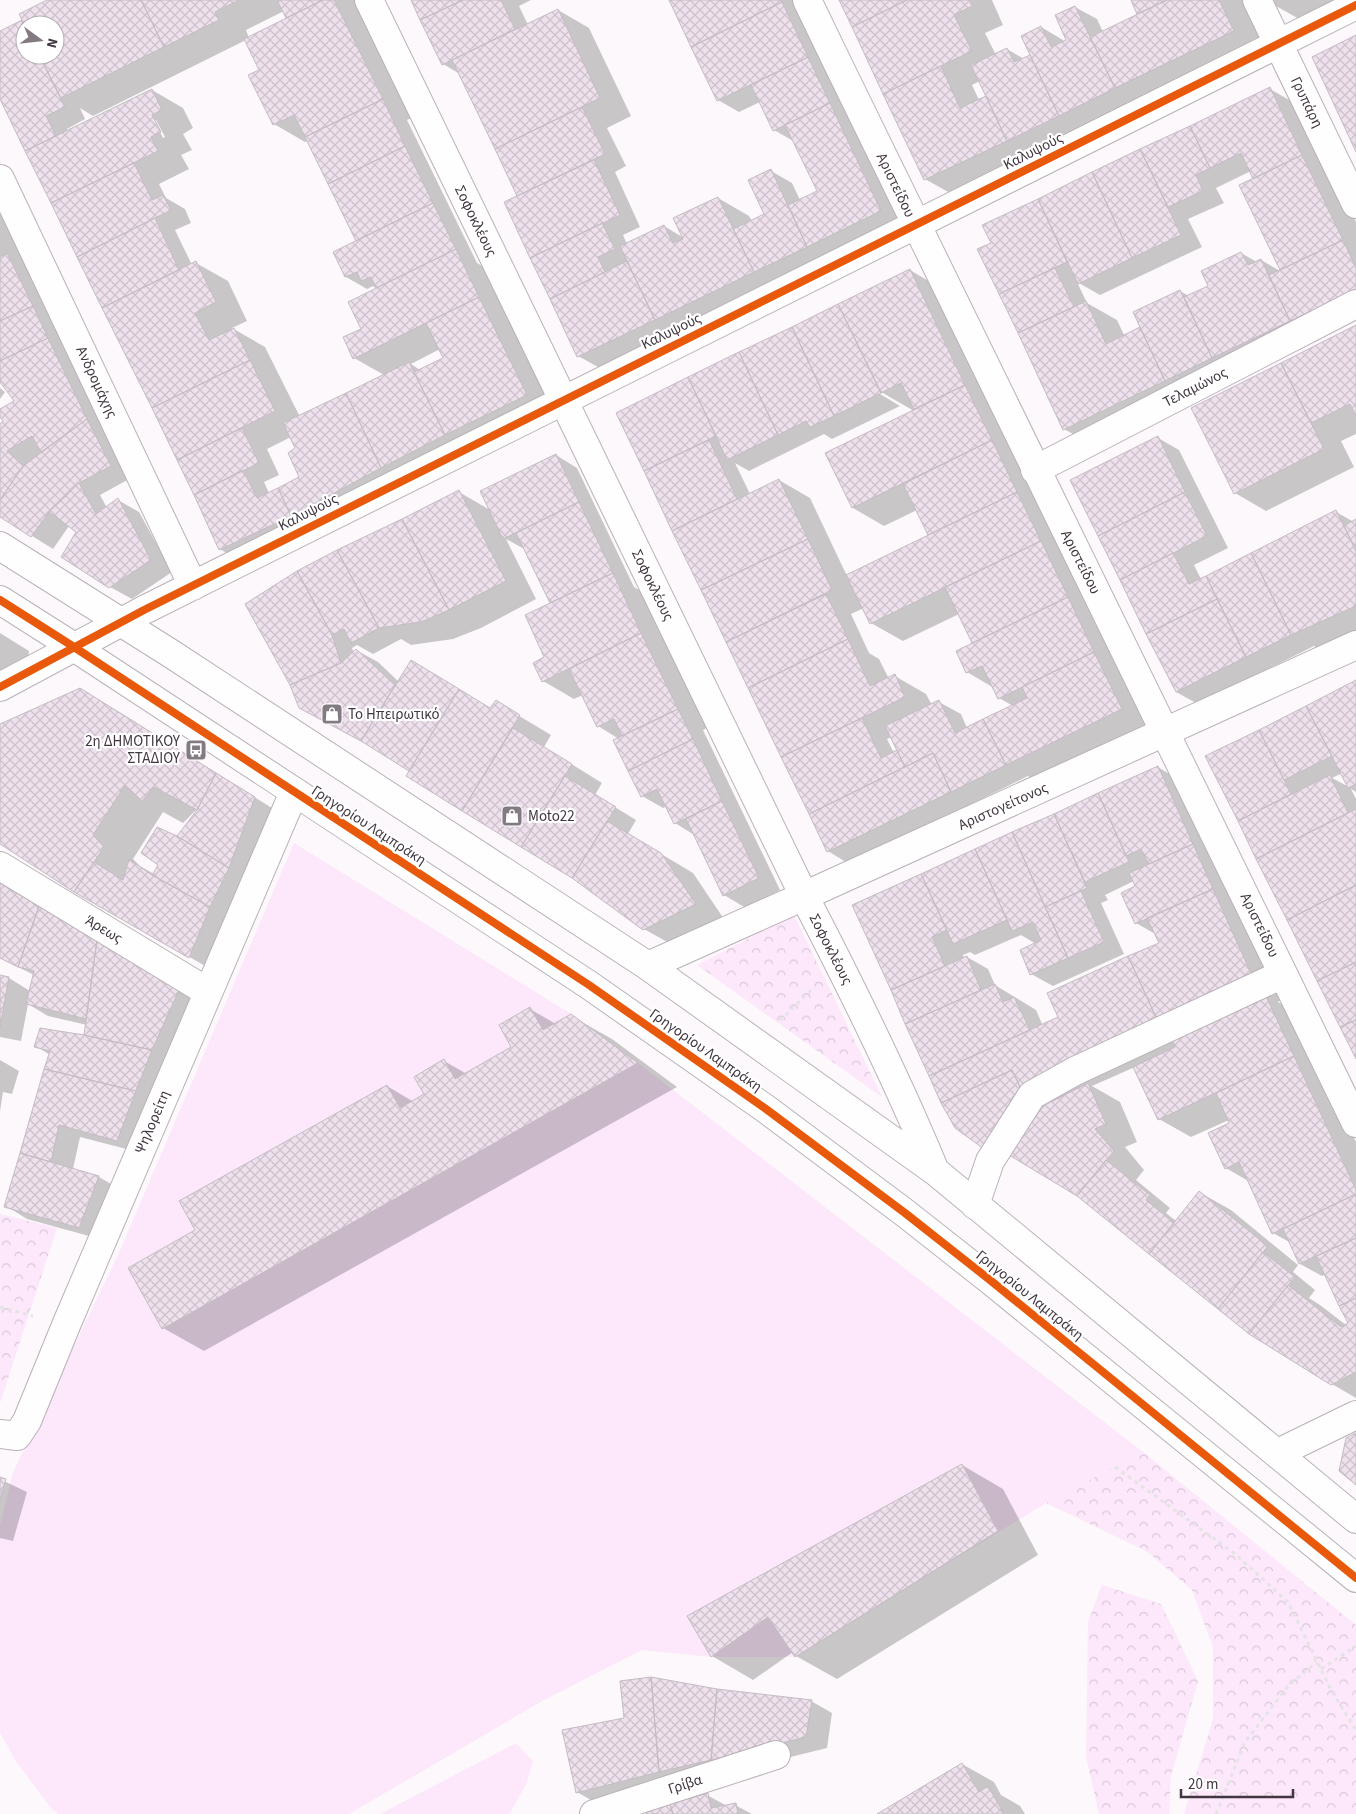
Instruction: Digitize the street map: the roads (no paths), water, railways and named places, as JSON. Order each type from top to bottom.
[{"type":"street","name":"Σοφοκλέους","points":[[369,0],[804,896],[841,968],[912,1115],[935,1171]]},
{"type":"street","name":"Αριστείδου","points":[[807,0],[1034,470],[1166,732],[1356,1123]]},
{"type":"street","name":"Γρυπάρη","points":[[1257,0],[1356,204]]},
{"type":"street","name":"Καλυψούς","points":[[0,687],[121,622],[1356,5]]},
{"type":"street","name":"Ανδρομάχης","points":[[0,179],[193,586]]},
{"type":"street","name":"Τελαμώνος","points":[[1034,470],[1356,304]]},
{"type":"street","points":[[0,546],[121,622],[648,966],[935,1171],[1356,1519]]},
{"type":"street","name":"Γρηγορίου Λαμπράκη","points":[[0,600],[589,985],[839,1162],[998,1286],[1356,1578]]},
{"type":"street","name":"Αριστογείτονος","points":[[648,966],[1356,645]]},
{"type":"street","name":"Ψηλορείτη","points":[[0,1434],[17,1436],[27,1421],[294,792]]},
{"type":"street","name":"Άρεως","points":[[0,866],[208,992]]},
{"type":"street","points":[[975,1205],[990,1161],[1032,1094],[1075,1071],[1283,974]]},
{"type":"street","points":[[1278,1453],[1356,1415]]},
{"type":"street","name":"Γρίβα","points":[[594,1814],[776,1755]]},
{"type":"place","name":"Το Ηπειρωτικό","points":[[332,714]]},
{"type":"place","name":"2η ΔΗΜΟΤΙΚΟΥ ΣΤΑΔΙΟΥ","points":[[196,750]]},
{"type":"place","name":"Moto22","points":[[512,816]]}]
